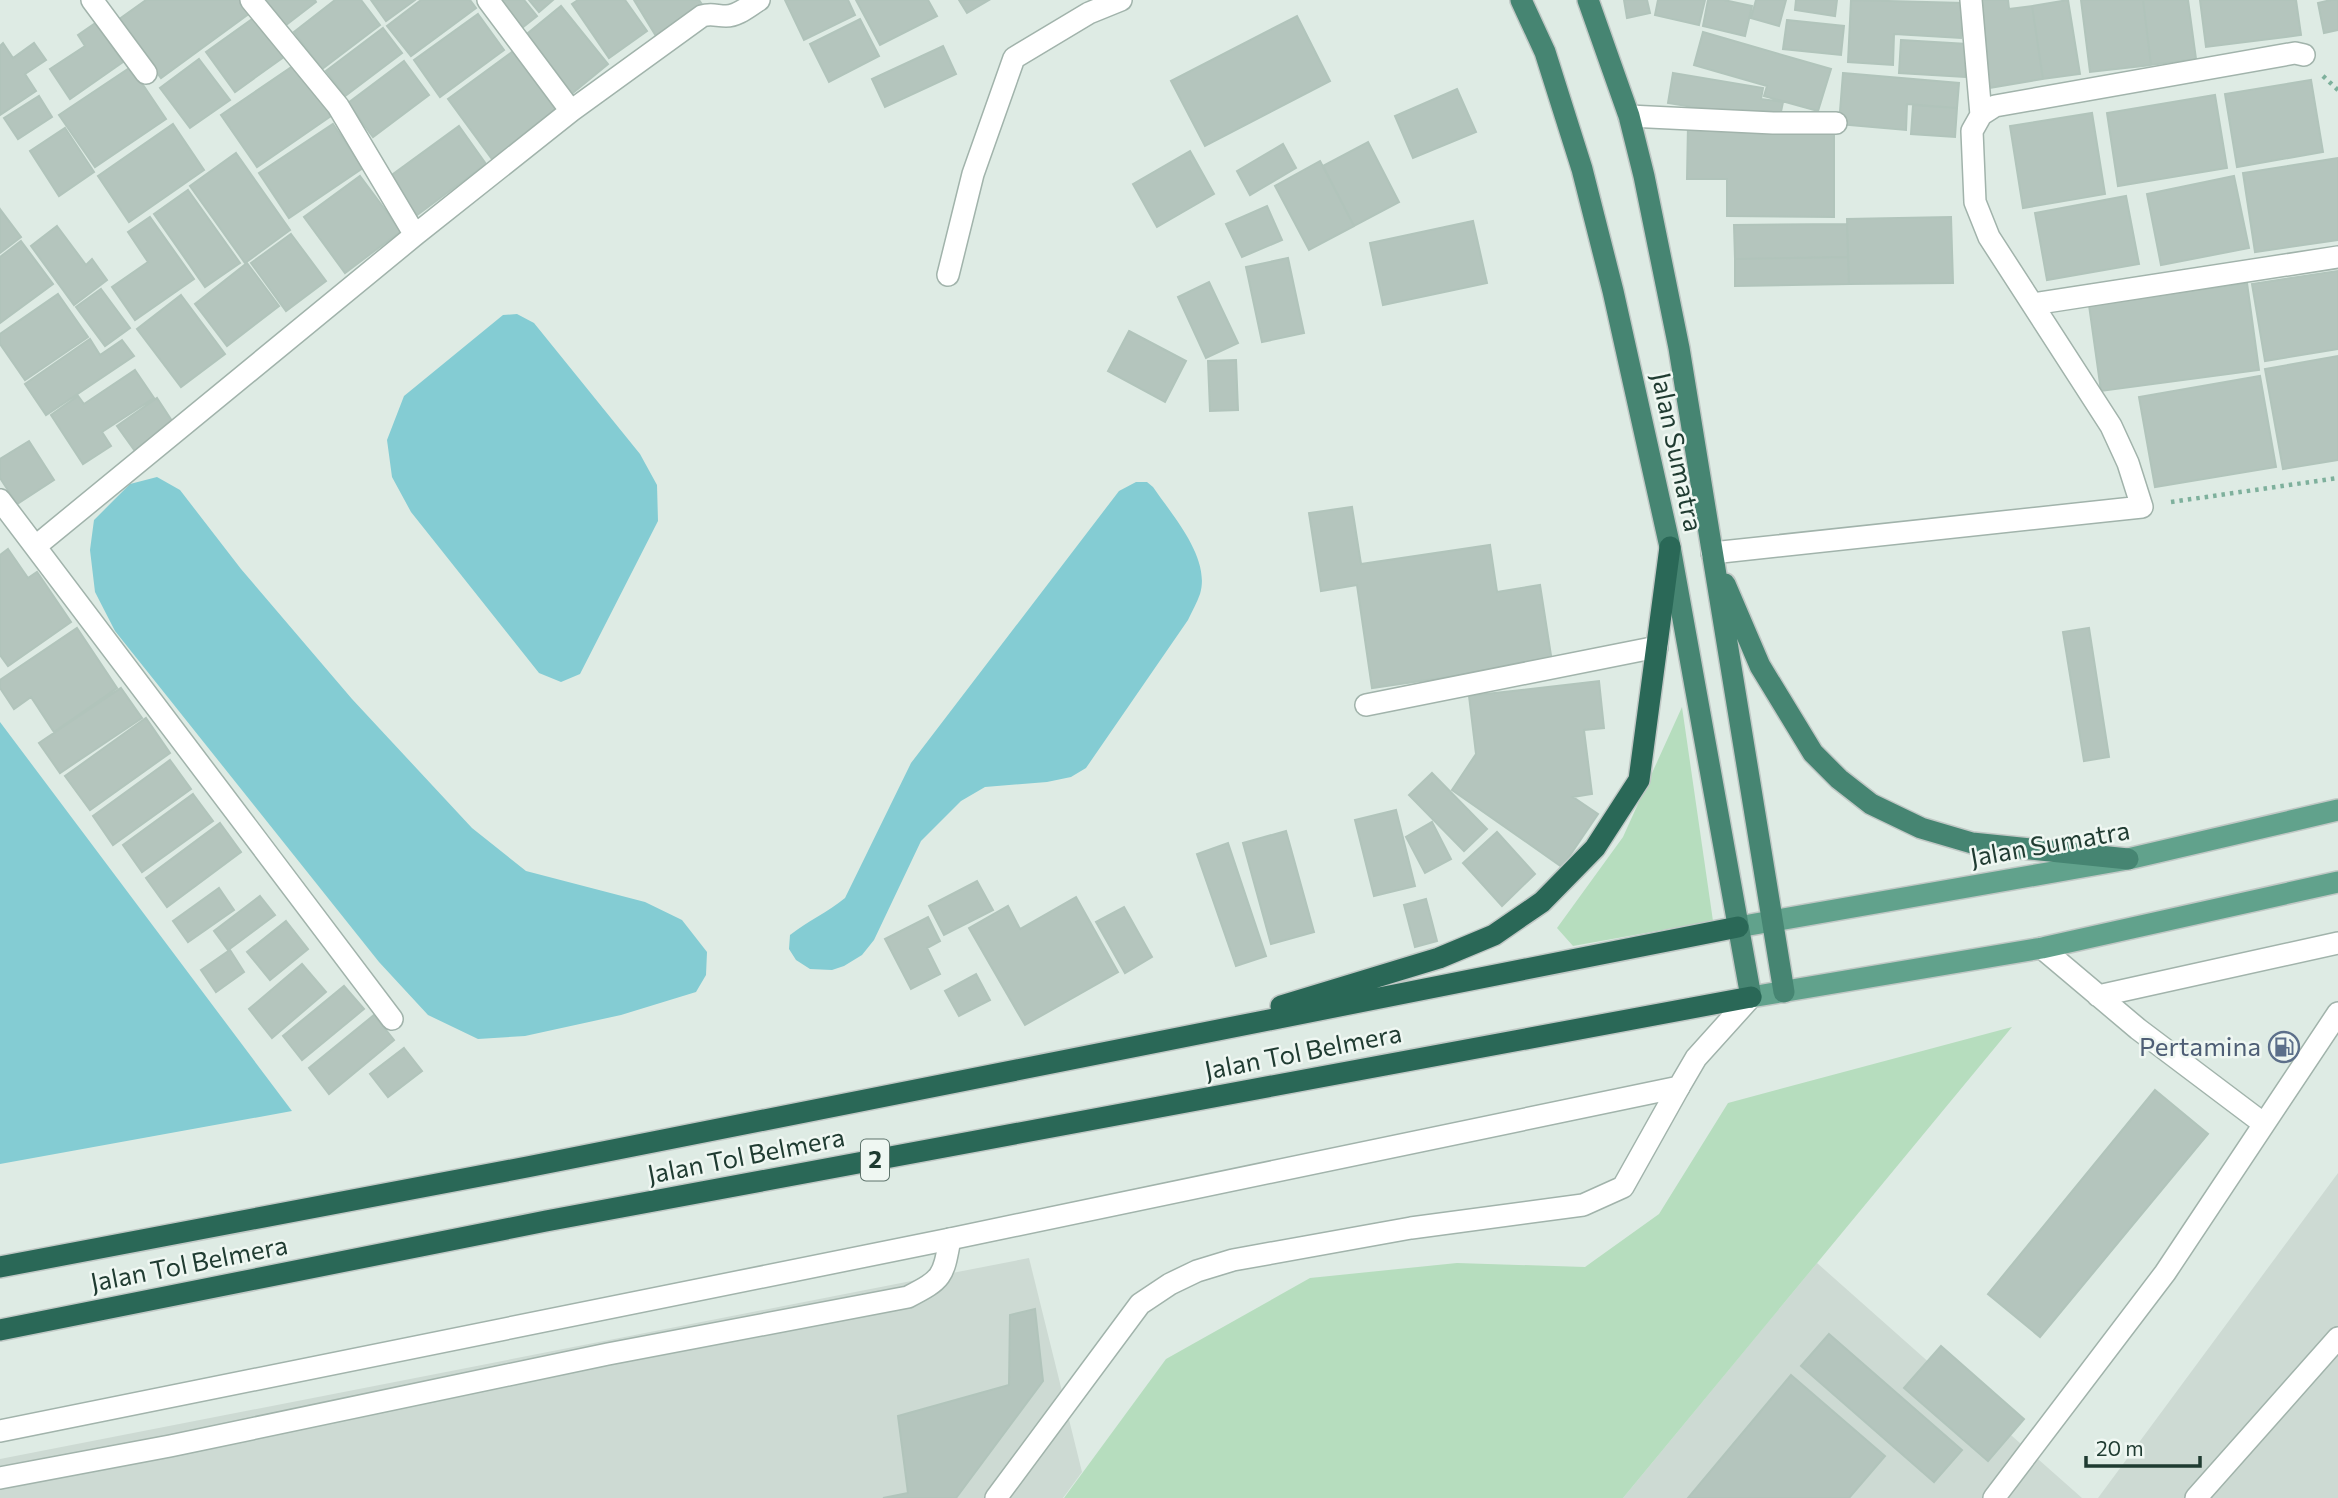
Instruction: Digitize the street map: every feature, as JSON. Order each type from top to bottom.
[{"type":"highway","name":"Jalan Sumatra","points":[[1521,0],[1545,52],[1582,169],[1613,291],[1670,547],[1751,997]]},
{"type":"highway","name":"Jalan Sumatra","points":[[1588,0],[1629,116],[1679,348],[1770,922],[1784,992]]},
{"type":"highway","points":[[1168,1041],[1439,958],[1494,935],[1542,902],[1595,848],[1639,780],[1670,547]]},
{"type":"highway","points":[[1712,553],[1760,666],[1813,753],[1839,779],[1871,804],[1921,828],[1972,843],[2128,859]]},
{"type":"highway","name":"Jalan Tol Belmera","points":[[0,1267],[541,1164],[1738,928]]},
{"type":"highway","name":"Jalan Tol Belmera","points":[[0,1330],[546,1221],[1751,997]]},
{"type":"main road","name":"Jalan Sumatra","points":[[1738,928],[2128,859],[2338,810]]},
{"type":"main road","points":[[1751,997],[2042,948],[2338,882]]},
{"type":"street","points":[[92,0],[146,73]]},
{"type":"street","points":[[251,0],[338,106],[415,235]]},
{"type":"street","points":[[488,0],[571,111]]},
{"type":"street","points":[[36,546],[415,235],[571,111],[702,16],[737,14],[759,0]]},
{"type":"street","points":[[948,275],[973,174],[1014,58],[1089,13],[1121,0]]},
{"type":"street","points":[[1971,0],[1981,115]]},
{"type":"street","points":[[1712,553],[2142,507],[2128,463],[2111,426],[1989,237],[1975,202],[1972,131],[1981,115],[1995,106],[2295,53],[2304,55]]},
{"type":"street","points":[[1629,116],[1773,123],[1836,122]]},
{"type":"street","points":[[2033,304],[2338,257]]},
{"type":"street","points":[[0,500],[392,1019]]},
{"type":"street","points":[[1366,705],[1657,646]]},
{"type":"street","points":[[2098,996],[2338,943]]},
{"type":"street","points":[[2042,948],[2138,1029],[2264,1124]]},
{"type":"street","points":[[996,1498],[1140,1304],[1170,1284],[1197,1271],[1267,1252],[1411,1228],[1583,1205],[1623,1187],[1696,1058],[1751,997]]},
{"type":"street","points":[[1994,1498],[2165,1273],[2338,1013]]},
{"type":"street","points":[[0,1431],[950,1239],[1679,1087]]},
{"type":"street","points":[[0,1478],[197,1441],[608,1354],[908,1297],[935,1283],[945,1268],[950,1239]]},
{"type":"street","points":[[2196,1498],[2338,1338]]},
{"type":"path","points":[[2142,507],[2338,478]]},
{"type":"shaded area","points":[[2338,1173],[2338,1498],[2098,1498]]},
{"type":"shaded area","points":[[1029,1258],[1082,1472],[1063,1498],[0,1498],[0,1459]]},
{"type":"shaded area","points":[[1817,1263],[2082,1498],[1623,1498]]},
{"type":"green space","points":[[1682,707],[1713,921],[1573,946],[1557,928],[1623,837]]},
{"type":"green space","points":[[2012,1027],[1623,1498],[1064,1498],[1166,1359],[1310,1278],[1457,1263],[1585,1267],[1659,1214],[1728,1103]]},
{"type":"water","points":[[517,314],[534,323],[640,454],[657,485],[658,521],[580,674],[561,682],[539,673],[411,512],[392,477],[387,440],[404,396],[503,315]]},
{"type":"water","points":[[157,477],[180,490],[241,569],[352,699],[472,828],[526,871],[645,902],[682,920],[707,952],[706,975],[696,992],[621,1015],[525,1036],[478,1039],[428,1015],[379,962],[115,631],[95,592],[90,550],[94,520],[130,484]]},
{"type":"water","points":[[1136,482],[1147,482],[1153,487],[1188,538],[1200,566],[1200,594],[1188,620],[1086,768],[1071,777],[1047,782],[985,787],[961,801],[921,841],[874,940],[862,955],[832,970],[810,969],[796,960],[789,949],[790,935],[845,898],[911,763],[1119,491]]},
{"type":"water","points":[[0,722],[292,1111],[0,1164]]},
{"type":"building","points":[[146,0],[240,0],[250,13],[161,78],[118,20]]},
{"type":"building","points":[[260,0],[315,0],[316,2],[282,28]]},
{"type":"building","points":[[335,0],[361,0],[380,25],[322,69],[294,32]]},
{"type":"building","points":[[371,0],[415,0],[386,21]]},
{"type":"building","points":[[421,0],[470,0],[476,8],[411,56],[387,26]]},
{"type":"building","points":[[493,0],[524,0],[537,16],[518,31]]},
{"type":"building","points":[[529,0],[553,0],[539,12]]},
{"type":"building","points":[[578,0],[625,0],[647,31],[609,58],[572,4]]},
{"type":"building","points":[[634,0],[699,0],[703,6],[656,36]]},
{"type":"building","points":[[785,0],[848,0],[855,15],[804,40]]},
{"type":"building","points":[[856,0],[928,0],[937,16],[880,45]]},
{"type":"building","points":[[959,0],[989,0],[967,13]]},
{"type":"building","points":[[1624,0],[1647,0],[1650,13],[1627,18]]},
{"type":"building","points":[[1658,0],[1705,0],[1699,25],[1655,15]]},
{"type":"building","points":[[1708,0],[1724,0],[1752,6],[1745,36],[1703,26]]},
{"type":"building","points":[[1756,0],[1786,0],[1779,26],[1751,18]]},
{"type":"building","points":[[1796,0],[1837,0],[1835,16],[1795,10]]},
{"type":"building","points":[[1851,0],[1963,3],[1961,38],[1894,34],[1893,65],[1848,62]]},
{"type":"building","points":[[1975,0],[2008,0],[2009,9],[2032,6],[2043,79],[1989,88]]},
{"type":"building","points":[[2068,0],[2080,74],[2043,79],[2032,6]]},
{"type":"building","points":[[2081,0],[2143,0],[2151,65],[2090,72]]},
{"type":"building","points":[[2143,0],[2188,0],[2196,59],[2151,65]]},
{"type":"building","points":[[2200,0],[2296,0],[2301,35],[2206,47]]},
{"type":"building","points":[[2338,0],[2338,30],[2324,33],[2318,3]]},
{"type":"building","points":[[561,6],[608,64],[569,96],[522,38]]},
{"type":"building","points":[[259,14],[288,54],[235,92],[206,52]]},
{"type":"building","points":[[478,14],[504,50],[440,97],[414,60]]},
{"type":"building","points":[[1297,16],[1330,81],[1205,146],[1171,81]]},
{"type":"building","points":[[860,19],[879,56],[829,82],[810,44]]},
{"type":"building","points":[[1787,20],[1844,26],[1841,55],[1783,49]]},
{"type":"building","points":[[97,22],[123,62],[70,99],[50,69],[85,46],[78,35]]},
{"type":"building","points":[[383,28],[402,53],[345,96],[326,71]]},
{"type":"building","points":[[1703,32],[1831,69],[1818,111],[1764,96],[1767,86],[1694,65]]},
{"type":"building","points":[[1901,40],[1967,44],[1965,77],[1899,73]]},
{"type":"building","points":[[3,43],[13,58],[34,43],[46,60],[25,74],[36,91],[0,115],[0,46]]},
{"type":"building","points":[[943,46],[956,74],[885,107],[872,79]]},
{"type":"building","points":[[516,49],[560,110],[492,159],[448,99]]},
{"type":"building","points":[[199,59],[230,100],[190,128],[160,88]]},
{"type":"building","points":[[404,61],[429,95],[373,137],[348,103]]},
{"type":"building","points":[[296,64],[331,116],[257,167],[221,115]]},
{"type":"building","points":[[131,67],[166,119],[95,167],[59,115]]},
{"type":"building","points":[[1673,73],[1763,88],[1761,99],[1783,102],[1779,121],[1668,103]]},
{"type":"building","points":[[1843,73],[1959,83],[1957,108],[1907,104],[1906,130],[1839,124]]},
{"type":"building","points":[[2311,80],[2323,152],[2237,167],[2225,94]]},
{"type":"building","points":[[1457,89],[1476,132],[1413,158],[1395,116]]},
{"type":"building","points":[[2215,95],[2227,168],[2118,186],[2107,113]]},
{"type":"building","points":[[39,96],[52,117],[18,139],[4,118]]},
{"type":"building","points":[[1913,105],[1957,108],[1955,137],[1911,134]]},
{"type":"building","points":[[2092,113],[2105,194],[2023,208],[2010,126]]},
{"type":"building","points":[[173,124],[204,170],[129,222],[98,176]]},
{"type":"building","points":[[333,124],[363,168],[289,218],[259,173]]},
{"type":"building","points":[[1688,125],[1834,127],[1834,217],[1727,216],[1727,179],[1687,179]]},
{"type":"building","points":[[459,126],[486,164],[417,215],[389,177]]},
{"type":"building","points":[[65,128],[94,172],[59,196],[30,151]]},
{"type":"building","points":[[1368,142],[1399,202],[1354,226],[1323,166]]},
{"type":"building","points":[[1283,144],[1296,168],[1250,195],[1237,171]]},
{"type":"building","points":[[1190,151],[1214,194],[1157,227],[1133,184]]},
{"type":"building","points":[[236,153],[290,230],[245,263],[190,186]]},
{"type":"building","points":[[2338,158],[2338,240],[2255,252],[2243,173]]},
{"type":"building","points":[[1320,161],[1354,226],[1309,250],[1275,186]]},
{"type":"building","points":[[360,176],[401,231],[345,273],[304,217]]},
{"type":"building","points":[[2234,176],[2249,248],[2161,265],[2147,194]]},
{"type":"building","points":[[188,190],[240,263],[205,287],[154,214]]},
{"type":"building","points":[[2126,196],[2139,264],[2047,280],[2035,213]]},
{"type":"building","points":[[1267,206],[1282,240],[1242,257],[1226,224]]},
{"type":"building","points":[[0,209],[21,237],[0,253]]},
{"type":"building","points":[[150,217],[194,279],[135,320],[112,287],[148,262],[128,232]]},
{"type":"building","points":[[1951,217],[1953,283],[1849,284],[1847,219]]},
{"type":"building","points":[[1473,221],[1487,283],[1383,305],[1370,243]]},
{"type":"building","points":[[1847,224],[1848,257],[1735,259],[1734,225]]},
{"type":"building","points":[[57,226],[86,265],[92,259],[107,280],[74,305],[31,246]]},
{"type":"building","points":[[291,234],[326,281],[286,311],[251,263]]},
{"type":"building","points":[[21,241],[53,284],[0,323],[0,257]]},
{"type":"building","points":[[1848,257],[1849,284],[1735,286],[1735,259]]},
{"type":"building","points":[[1288,258],[1304,333],[1262,342],[1246,267]]},
{"type":"building","points":[[247,263],[279,306],[227,346],[195,304]]},
{"type":"building","points":[[2338,271],[2338,349],[2265,361],[2252,284]]},
{"type":"building","points":[[1209,282],[1238,343],[1206,358],[1178,297]]},
{"type":"building","points":[[2247,283],[2259,370],[2101,391],[2089,305]]},
{"type":"building","points":[[101,289],[130,328],[105,346],[76,307]]},
{"type":"building","points":[[58,294],[88,337],[25,380],[0,344],[0,334]]},
{"type":"building","points":[[181,295],[225,354],[181,387],[137,329]]},
{"type":"building","points":[[1129,331],[1186,361],[1165,402],[1108,371]]},
{"type":"building","points":[[90,339],[100,355],[122,340],[134,356],[46,415],[25,384]]},
{"type":"building","points":[[2338,356],[2338,460],[2283,469],[2265,369]]},
{"type":"building","points":[[1236,360],[1238,410],[1210,411],[1208,361]]},
{"type":"building","points":[[135,370],[154,398],[102,432],[111,446],[83,464],[51,415],[78,396],[84,404]]},
{"type":"building","points":[[2260,376],[2276,467],[2155,487],[2139,397]]},
{"type":"building","points":[[157,398],[174,424],[135,451],[117,426]]},
{"type":"building","points":[[29,441],[54,480],[17,504],[0,478],[0,459]]},
{"type":"building","points":[[1352,507],[1361,564],[1490,545],[1497,592],[1540,585],[1552,662],[1372,688],[1357,585],[1321,591],[1309,513]]},
{"type":"building","points":[[8,549],[28,578],[37,572],[71,622],[8,666],[0,655],[0,555]]},
{"type":"building","points":[[77,628],[117,688],[54,732],[31,697],[14,709],[0,688],[0,680]]},
{"type":"building","points":[[2089,628],[2109,757],[2084,761],[2063,632]]},
{"type":"building","points":[[1599,681],[1604,728],[1584,730],[1592,794],[1573,797],[1598,814],[1562,867],[1452,790],[1476,754],[1469,696]]},
{"type":"building","points":[[121,688],[142,718],[60,773],[39,743]]},
{"type":"building","points":[[146,718],[170,753],[90,810],[65,776]]},
{"type":"building","points":[[170,760],[191,789],[113,845],[93,816]]},
{"type":"building","points":[[1432,773],[1487,829],[1464,851],[1409,795]]},
{"type":"building","points":[[193,794],[213,821],[142,872],[123,845]]},
{"type":"building","points":[[1396,810],[1415,886],[1374,896],[1355,820]]},
{"type":"building","points":[[1432,822],[1451,859],[1425,873],[1406,837]]},
{"type":"building","points":[[220,823],[241,852],[167,907],[146,878]]},
{"type":"building","points":[[1286,831],[1314,932],[1271,944],[1243,843]]},
{"type":"building","points":[[1497,832],[1535,874],[1502,906],[1463,863]]},
{"type":"building","points":[[1228,843],[1266,956],[1236,966],[1197,854]]},
{"type":"building","points":[[977,881],[993,910],[944,935],[929,906]]},
{"type":"building","points":[[219,888],[234,910],[188,942],[173,921]]},
{"type":"building","points":[[260,896],[275,915],[228,950],[214,931]]},
{"type":"building","points":[[1076,897],[1118,972],[1025,1025],[969,928],[1008,906],[1020,929]]},
{"type":"building","points":[[1426,899],[1437,941],[1415,947],[1404,905]]},
{"type":"building","points":[[1124,907],[1152,957],[1125,973],[1096,922]]},
{"type":"building","points":[[928,917],[940,941],[927,948],[940,974],[911,989],[885,939]]},
{"type":"building","points":[[286,921],[308,949],[270,980],[247,952]]},
{"type":"building","points":[[230,950],[244,972],[216,992],[201,970]]},
{"type":"building","points":[[302,964],[326,992],[272,1038],[249,1009]]},
{"type":"building","points":[[976,974],[990,1000],[959,1016],[945,991]]},
{"type":"building","points":[[344,986],[364,1009],[302,1060],[283,1036]]},
{"type":"building","points":[[374,1015],[394,1040],[329,1094],[309,1068]]},
{"type":"building","points":[[404,1048],[422,1071],[388,1097],[370,1074]]},
{"type":"building","points":[[2155,1090],[2208,1134],[2040,1337],[1988,1294]]},
{"type":"building","points":[[1035,1309],[1043,1381],[956,1498],[883,1498],[908,1493],[898,1416],[1009,1385],[1010,1315]]},
{"type":"building","points":[[1829,1334],[1962,1450],[1934,1482],[1801,1366]]},
{"type":"building","points":[[1941,1346],[2024,1419],[1988,1461],[1904,1388]]},
{"type":"building","points":[[1791,1375],[1885,1456],[1849,1498],[1688,1498]]},
{"type":"place","name":"Pertamina","points":[[2284,1047]]}]
